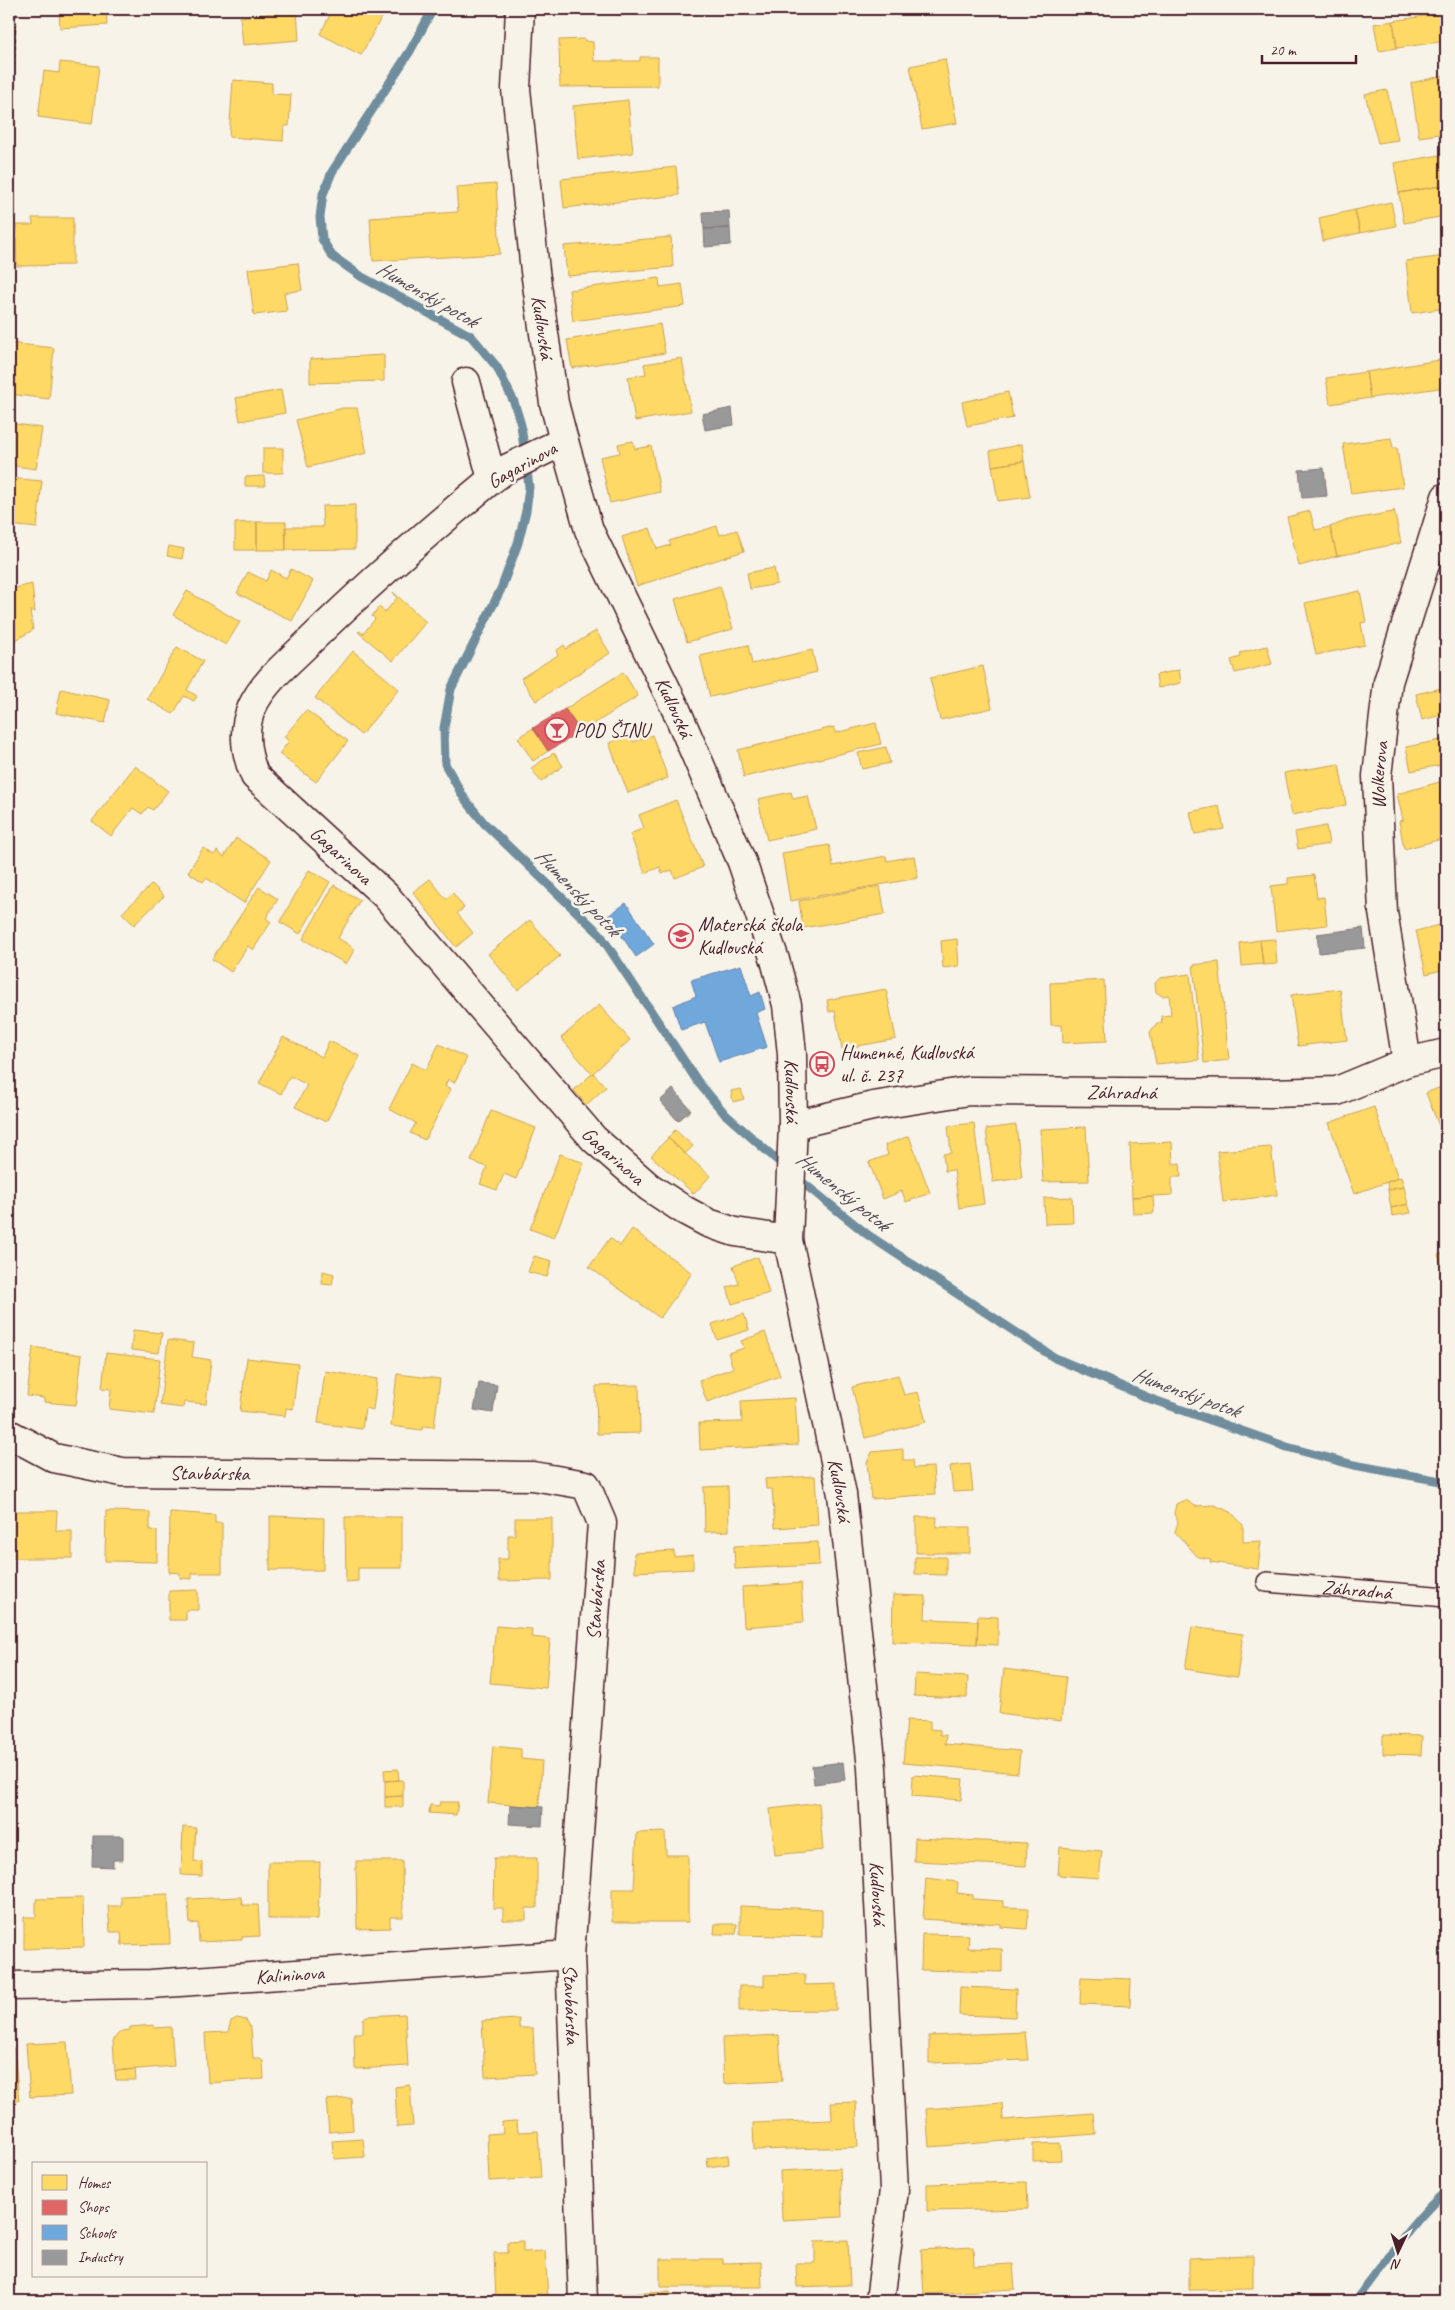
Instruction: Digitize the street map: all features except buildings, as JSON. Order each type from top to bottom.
[{"type":"street","name":"Kudlovská","points":[[520,9],[516,89],[534,262],[554,403],[555,446],[589,530],[674,707],[742,862],[775,960],[787,1005],[792,1054],[793,1137],[788,1240],[842,1494],[872,1768],[894,2190],[880,2301]]},
{"type":"street","points":[[466,382],[499,474]]},
{"type":"street","name":"Gagarinova","points":[[555,446],[499,474],[360,592],[272,679],[252,708],[244,737],[248,761],[255,776],[386,896],[594,1139],[648,1187],[708,1223],[734,1232],[788,1240]]},
{"type":"street","name":"Wolkerova","points":[[1407,1062],[1383,912],[1377,776],[1388,682],[1446,497]]},
{"type":"street","name":"Záhradná","points":[[793,1137],[873,1106],[969,1091],[1272,1093],[1337,1091],[1407,1062],[1446,1053]]},
{"type":"street","name":"Stavbárska","points":[[9,1434],[54,1458],[122,1472],[533,1476],[586,1485],[602,1523],[570,1956],[583,2301]]},
{"type":"street","name":"Kalininova","points":[[9,1986],[151,1984],[570,1956]]},
{"type":"lane","name":"Záhradná","points":[[1267,1582],[1446,1597]]},
{"type":"path","points":[[9,137],[12,112],[15,9]]},
{"type":"waterway","name":"Humenský potok","points":[[433,9],[410,51],[332,172],[323,194],[320,217],[322,239],[332,256],[362,277],[471,336],[497,367],[514,402],[521,425],[529,487],[526,511],[518,543],[501,589],[451,689],[444,728],[445,764],[464,798],[484,823],[599,933],[698,1082],[725,1114],[785,1167]]},
{"type":"waterway","name":"Humenský potok","points":[[797,1178],[868,1235],[1055,1358],[1151,1399],[1287,1447],[1354,1465],[1446,1482]]},
{"type":"waterway","name":"Humenský potok","points":[[1355,2301],[1409,2230],[1446,2191]]},
{"type":"place","name":"POD ŠINU","points":[[557,730]]},
{"type":"place","name":"Materská škola Kudlovská","points":[[681,936]]},
{"type":"place","name":"Humenné, Kudlovská ul. č. 237","points":[[822,1064]]}]
